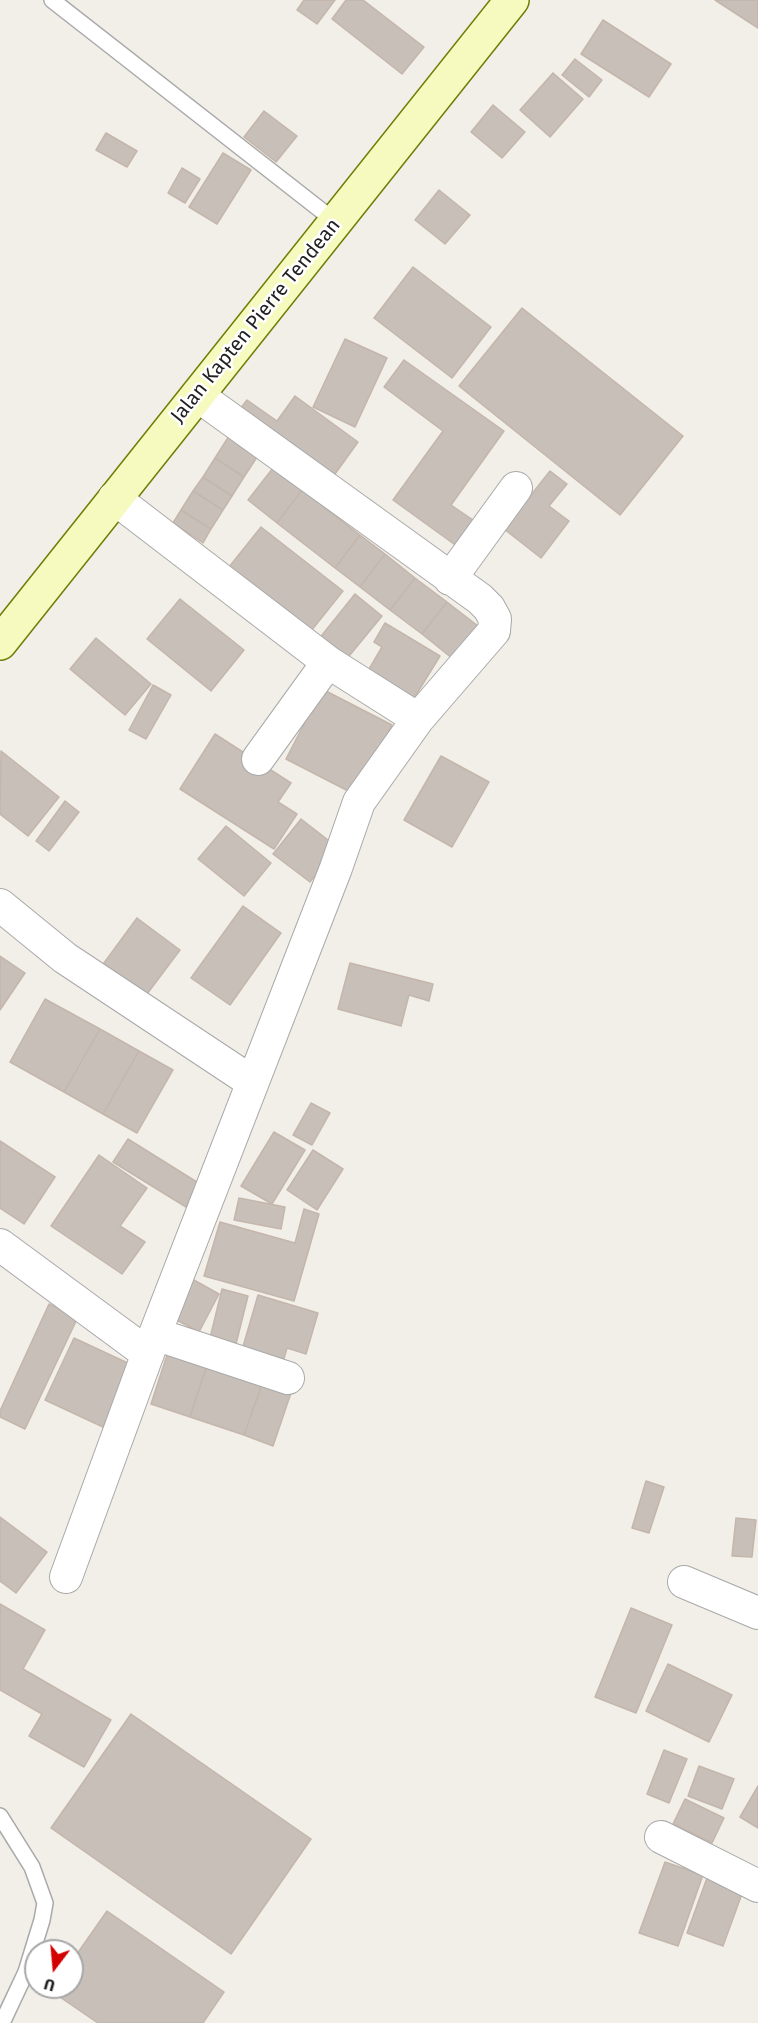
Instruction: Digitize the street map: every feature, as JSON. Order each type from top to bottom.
[{"type":"main road","name":"Jalan Kapten Pierre Tendean","points":[[0,643],[512,0]]},
{"type":"street","points":[[66,1577],[152,1344],[336,868],[359,802],[418,719],[494,631],[495,619],[480,599],[197,395]]},
{"type":"street","points":[[450,579],[516,488]]},
{"type":"street","points":[[114,498],[328,663],[418,719]]},
{"type":"street","points":[[258,759],[328,663]]},
{"type":"street","points":[[0,905],[65,958],[252,1083]]},
{"type":"street","points":[[0,1245],[152,1344],[288,1378]]},
{"type":"street","points":[[684,1582],[758,1613]]},
{"type":"street","points":[[661,1837],[758,1886]]},
{"type":"lane","points":[[52,0],[336,222]]},
{"type":"lane","points":[[0,1816],[32,1867],[45,1903],[26,1972],[2,2023]]},
{"type":"building","points":[[304,0],[335,0],[317,24],[297,10]]},
{"type":"building","points":[[346,0],[363,0],[424,47],[402,74],[332,19]]},
{"type":"building","points":[[715,0],[758,0],[758,28]]},
{"type":"building","points":[[603,20],[671,64],[649,97],[581,54]]},
{"type":"building","points":[[575,59],[602,80],[589,97],[562,75]]},
{"type":"building","points":[[553,73],[583,99],[550,137],[520,110]]},
{"type":"building","points":[[493,105],[525,132],[502,158],[471,132]]},
{"type":"building","points":[[264,111],[297,136],[276,162],[244,137]]},
{"type":"building","points":[[106,133],[137,151],[127,167],[96,150]]},
{"type":"building","points":[[223,153],[251,170],[217,224],[189,207]]},
{"type":"building","points":[[182,168],[200,179],[185,203],[168,193]]},
{"type":"building","points":[[439,190],[470,215],[445,244],[415,220]]},
{"type":"building","points":[[413,267],[491,327],[452,378],[374,318]]},
{"type":"building","points":[[522,308],[683,436],[620,515],[459,386]]},
{"type":"building","points":[[345,339],[387,358],[355,427],[313,407]]},
{"type":"building","points":[[404,360],[504,431],[451,505],[476,522],[458,547],[393,500],[443,431],[384,387]]},
{"type":"building","points":[[295,396],[358,442],[330,481],[237,413],[247,400],[277,421]]},
{"type":"building","points":[[229,436],[259,454],[244,477],[215,458]]},
{"type":"building","points":[[215,458],[244,477],[232,496],[203,477]]},
{"type":"building","points":[[273,468],[302,490],[277,523],[248,500]]},
{"type":"building","points":[[550,471],[567,484],[549,506],[569,521],[541,558],[504,529]]},
{"type":"building","points":[[203,477],[232,496],[223,510],[193,491]]},
{"type":"building","points":[[302,490],[360,535],[335,568],[277,523]]},
{"type":"building","points":[[193,491],[223,510],[211,529],[181,510]]},
{"type":"building","points":[[181,510],[211,529],[203,543],[173,523]]},
{"type":"building","points":[[261,527],[343,591],[307,636],[225,572]]},
{"type":"building","points":[[360,535],[385,554],[360,587],[335,568]]},
{"type":"building","points":[[385,554],[415,578],[390,610],[360,587]]},
{"type":"building","points":[[415,578],[447,602],[422,634],[390,610]]},
{"type":"building","points":[[355,594],[382,616],[345,661],[318,640]]},
{"type":"building","points":[[180,599],[244,650],[211,691],[147,639]]},
{"type":"building","points":[[447,602],[478,626],[453,659],[422,634]]},
{"type":"building","points":[[385,623],[440,656],[408,708],[362,681],[382,647],[374,642]]},
{"type":"building","points":[[96,638],[151,684],[125,715],[70,669]]},
{"type":"building","points":[[153,685],[171,695],[146,739],[129,730]]},
{"type":"building","points":[[322,689],[392,725],[356,795],[286,759]]},
{"type":"building","points":[[215,734],[291,783],[278,802],[297,814],[274,849],[180,789]]},
{"type":"building","points":[[1,751],[59,797],[28,836],[0,814]]},
{"type":"building","points":[[441,756],[489,782],[452,847],[404,820]]},
{"type":"building","points":[[65,801],[79,812],[49,851],[36,841]]},
{"type":"building","points":[[301,819],[337,847],[310,882],[273,854]]},
{"type":"building","points":[[226,826],[271,863],[244,896],[198,859]]},
{"type":"building","points":[[243,906],[281,933],[230,1005],[191,978]]},
{"type":"building","points":[[137,918],[180,950],[144,998],[101,967]]},
{"type":"building","points":[[0,956],[25,973],[0,1010]]},
{"type":"building","points":[[350,963],[433,984],[429,1001],[409,995],[401,1026],[338,1009]]},
{"type":"building","points":[[45,999],[100,1029],[64,1092],[10,1062]]},
{"type":"building","points":[[100,1029],[139,1051],[103,1114],[64,1092]]},
{"type":"building","points":[[139,1051],[173,1070],[137,1133],[103,1114]]},
{"type":"building","points":[[311,1103],[330,1113],[312,1145],[293,1135]]},
{"type":"building","points":[[274,1132],[305,1150],[272,1204],[241,1186]]},
{"type":"building","points":[[128,1139],[200,1184],[186,1207],[113,1162]]},
{"type":"building","points":[[0,1141],[55,1177],[24,1224],[0,1208]]},
{"type":"building","points":[[313,1150],[343,1169],[317,1210],[287,1190]]},
{"type":"building","points":[[99,1155],[147,1188],[120,1226],[145,1242],[122,1274],[51,1226]]},
{"type":"building","points":[[239,1198],[285,1207],[281,1229],[234,1220]]},
{"type":"building","points":[[304,1209],[319,1214],[294,1301],[204,1276],[220,1222],[295,1243]]},
{"type":"building","points":[[192,1279],[219,1294],[199,1332],[171,1317]]},
{"type":"building","points":[[222,1289],[248,1296],[236,1344],[210,1338]]},
{"type":"building","points":[[258,1295],[318,1313],[306,1354],[287,1348],[281,1369],[240,1357]]},
{"type":"building","points":[[49,1304],[78,1317],[25,1429],[0,1417],[0,1411]]},
{"type":"building","points":[[74,1338],[132,1365],[103,1427],[45,1400]]},
{"type":"building","points":[[168,1352],[207,1365],[190,1417],[151,1404]]},
{"type":"building","points":[[207,1365],[262,1384],[244,1435],[190,1417]]},
{"type":"building","points":[[262,1384],[291,1393],[273,1446],[244,1435]]},
{"type":"building","points":[[646,1481],[664,1487],[649,1533],[632,1528]]},
{"type":"building","points":[[0,1517],[47,1552],[16,1593],[0,1581]]},
{"type":"building","points":[[736,1518],[756,1520],[752,1557],[732,1556]]},
{"type":"building","points":[[0,1604],[45,1630],[23,1669],[111,1720],[84,1767],[29,1736],[42,1714],[0,1690]]},
{"type":"building","points":[[631,1608],[672,1625],[636,1713],[595,1697]]},
{"type":"building","points":[[668,1664],[732,1695],[709,1742],[646,1711]]},
{"type":"building","points":[[131,1714],[311,1839],[231,1954],[51,1828]]},
{"type":"building","points":[[664,1750],[687,1759],[669,1803],[647,1794]]},
{"type":"building","points":[[699,1766],[734,1779],[722,1809],[688,1796]]},
{"type":"building","points":[[758,1786],[758,1828],[740,1817]]},
{"type":"building","points":[[685,1799],[724,1818],[712,1843],[673,1824]]},
{"type":"building","points":[[665,1862],[703,1875],[678,1946],[639,1933]]},
{"type":"building","points":[[707,1878],[743,1891],[723,1946],[687,1933]]},
{"type":"building","points":[[107,1911],[224,1992],[203,2023],[98,2023],[63,1999],[84,1999],[84,1944]]}]
